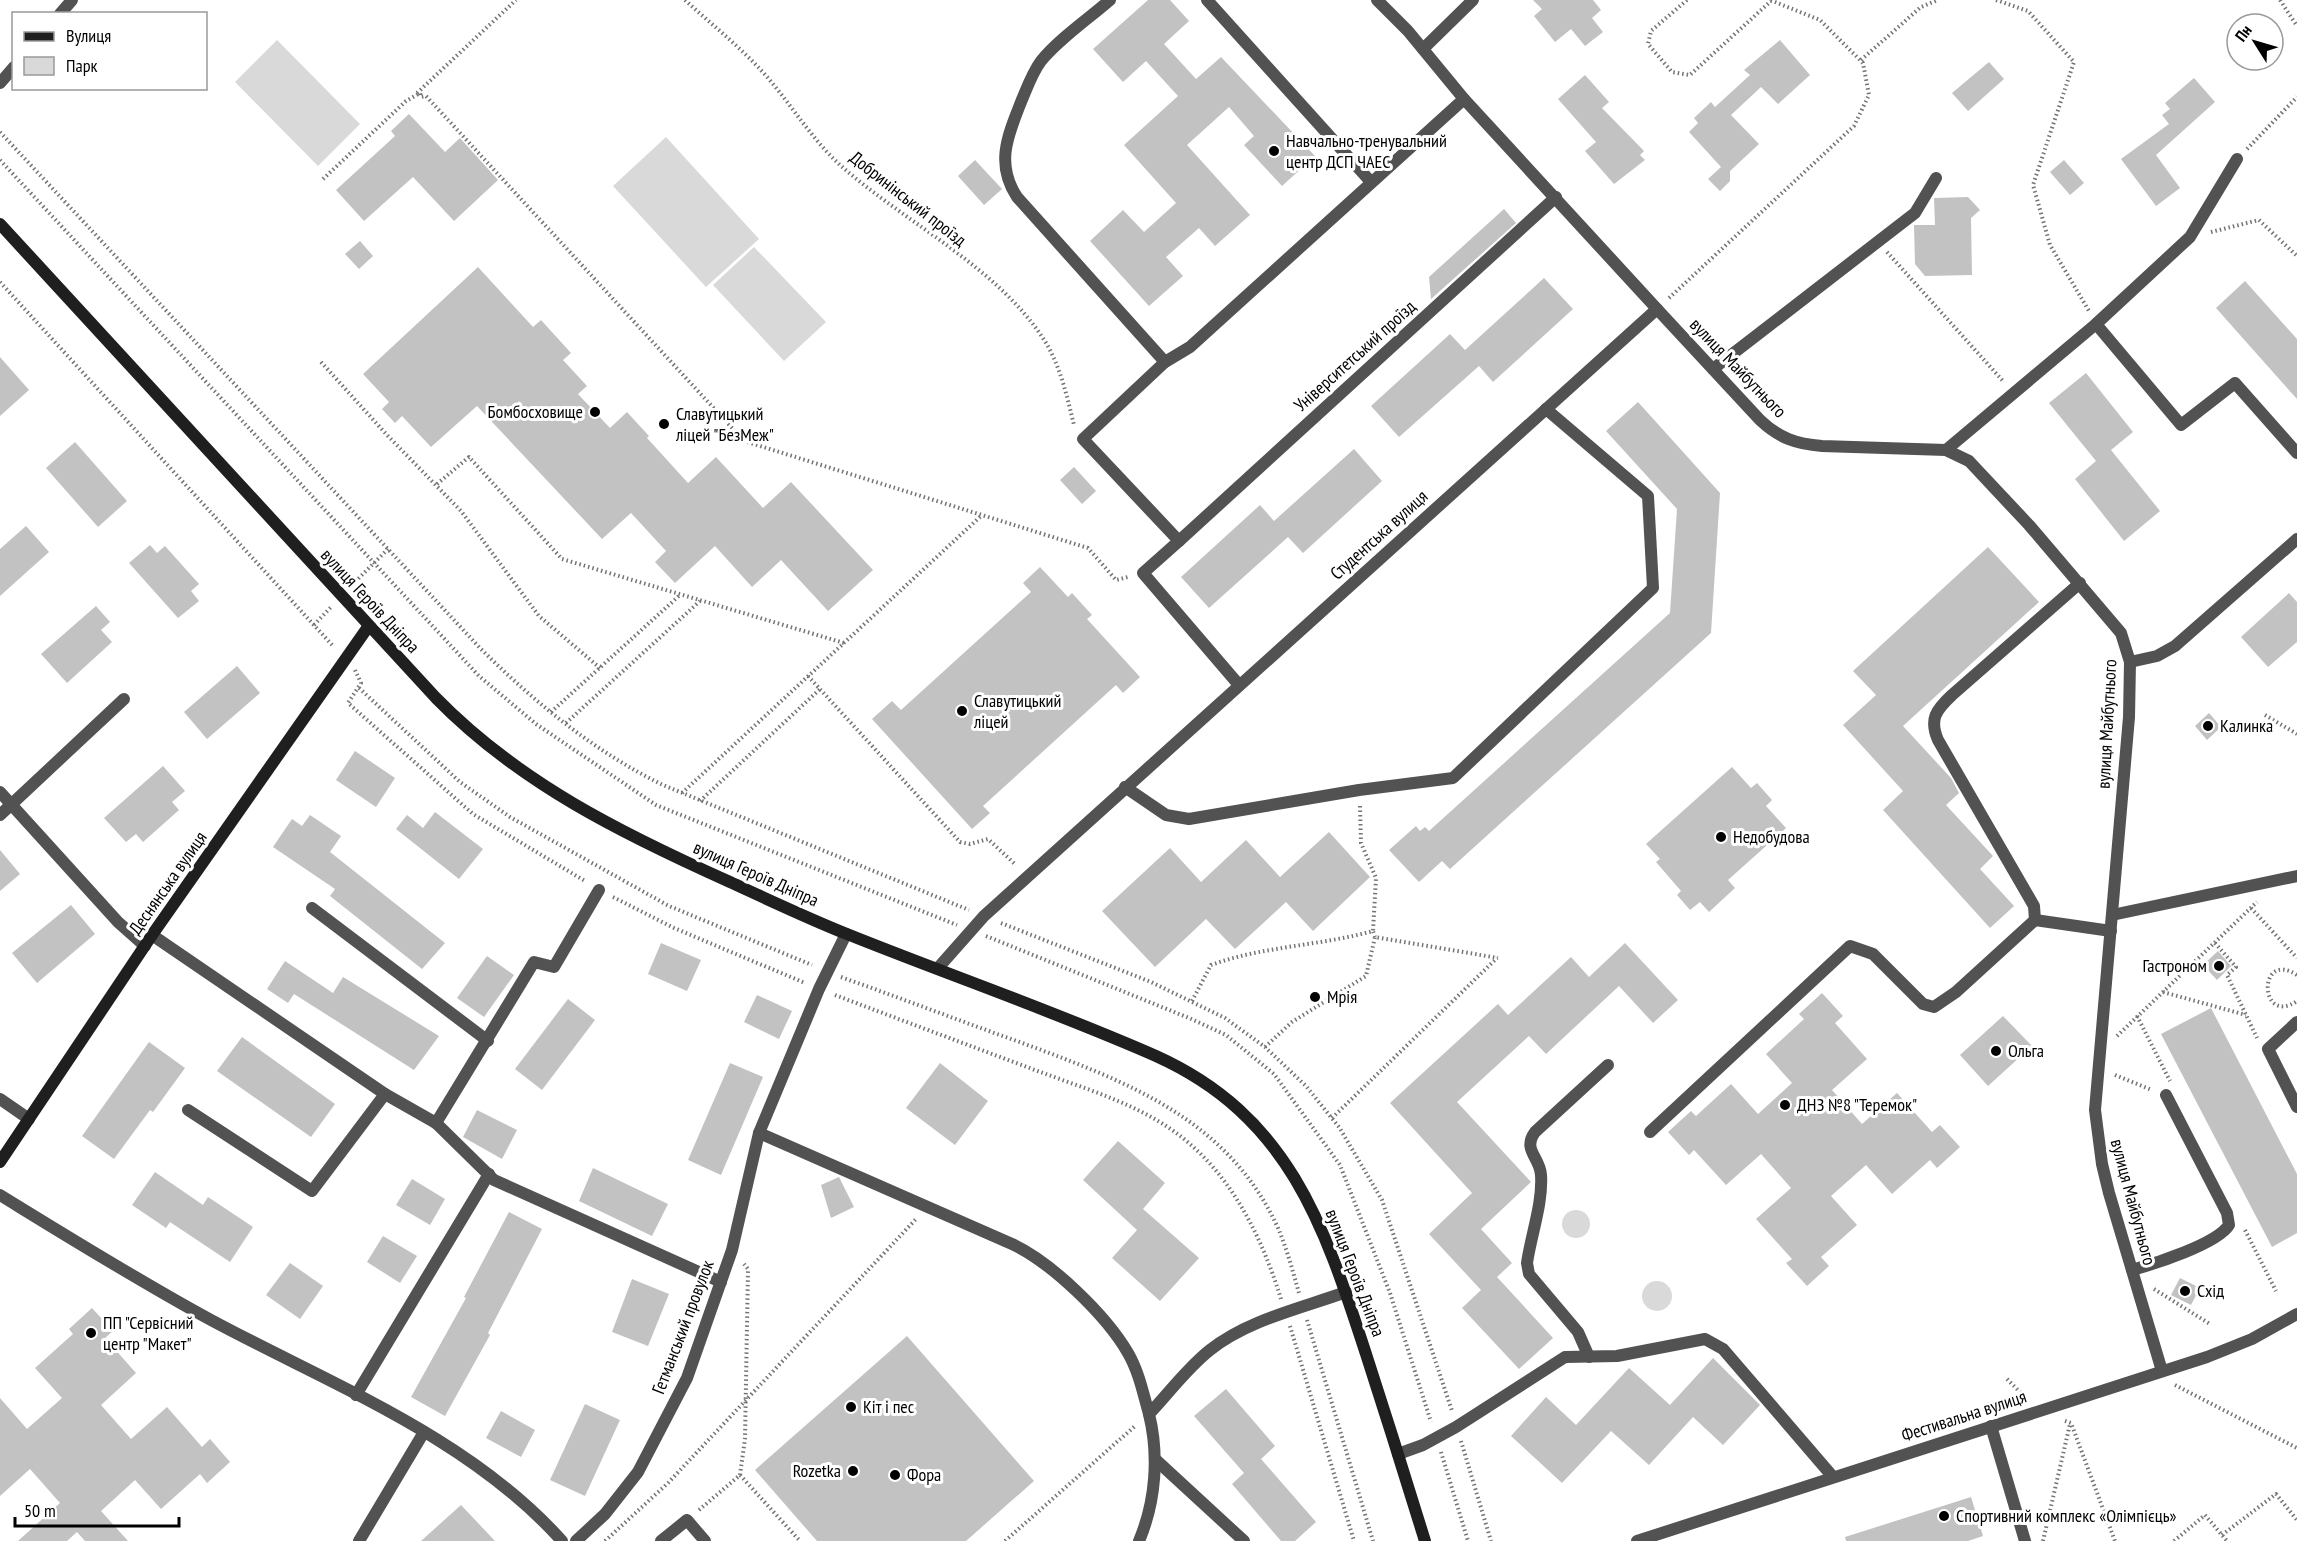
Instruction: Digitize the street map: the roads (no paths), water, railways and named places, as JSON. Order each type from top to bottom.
[{"type":"street","points":[[62,12],[72,0]]},
{"type":"street","points":[[1110,0],[1046,56],[1036,68],[1006,140],[1004,163],[1011,188],[1017,197],[1166,362]]},
{"type":"street","points":[[1207,0],[1371,182]]},
{"type":"street","name":"вулиця Майбутнього","points":[[1377,0],[1423,49],[1464,99],[1771,430],[1788,440],[1822,446],[1946,450],[1961,456],[1985,477],[2080,583],[2121,633],[2126,642],[2130,662],[2128,717],[2095,1110],[2100,1155],[2162,1371]]},
{"type":"street","points":[[1423,49],[1473,0]]},
{"type":"street","points":[[0,83],[12,70]]},
{"type":"street","points":[[1179,541],[1083,439],[1166,362],[1190,346],[1464,99]]},
{"type":"street","points":[[1946,450],[2097,324],[2190,237],[2237,159]]},
{"type":"street","points":[[1713,369],[1915,213],[1936,178]]},
{"type":"street","name":"Університетський проїзд","points":[[1239,685],[1143,573],[1556,197]]},
{"type":"street","name":"вулиця Героїв Дніпра","points":[[0,224],[368,627],[470,732],[542,785],[626,835],[846,934],[938,968],[1174,1064],[1233,1103],[1268,1138],[1292,1172],[1320,1225],[1346,1292],[1425,1541]]},
{"type":"street","name":"Студентська вулиця","points":[[938,968],[984,916],[1657,309]]},
{"type":"street","points":[[2097,324],[2181,425],[2235,383],[2297,453]]},
{"type":"street","points":[[1125,787],[1166,815],[1189,819],[1359,790],[1453,778],[1653,588],[1648,496],[1546,409]]},
{"type":"street","points":[[2130,662],[2157,656],[2175,646],[2297,538]]},
{"type":"street","points":[[2036,920],[2034,906],[1938,740],[1932,723],[1936,711],[1952,695],[2080,583]]},
{"type":"street","name":"Деснянська вулиця","points":[[0,1162],[149,941],[368,627]]},
{"type":"street","points":[[0,815],[124,699]]},
{"type":"street","points":[[0,792],[118,922],[385,1094],[436,1123],[494,1180],[721,1282]]},
{"type":"street","points":[[2112,915],[2297,876]]},
{"type":"street","points":[[436,1123],[534,962],[554,967],[600,890]]},
{"type":"street","points":[[312,908],[488,1041]]},
{"type":"street","points":[[2036,920],[2111,931]]},
{"type":"street","points":[[1650,1131],[1850,946],[1873,954],[1923,1004],[1934,1007],[1956,992],[2036,920]]},
{"type":"street","name":"Гетманський провулок","points":[[576,1541],[605,1514],[638,1472],[687,1378],[732,1250],[759,1133],[819,989],[846,934]]},
{"type":"street","points":[[2297,1022],[2268,1049],[2297,1107]]},
{"type":"street","points":[[1589,1357],[1578,1332],[1529,1274],[1527,1263],[1541,1177],[1529,1147],[1530,1139],[1535,1132],[1608,1065]]},
{"type":"street","points":[[188,1110],[312,1191],[385,1094]]},
{"type":"street","points":[[2132,1270],[2173,1257],[2222,1233],[2229,1225],[2227,1213],[2166,1095]]},
{"type":"street","points":[[0,1099],[29,1119]]},
{"type":"street","points":[[759,1133],[1020,1247],[1052,1269],[1089,1306],[1128,1354],[1140,1380],[1155,1439],[1156,1460],[1152,1494],[1139,1541]]},
{"type":"street","points":[[356,1395],[489,1174]]},
{"type":"street","points":[[0,1195],[161,1291],[424,1432],[486,1471],[562,1541]]},
{"type":"street","points":[[1149,1414],[1210,1350],[1238,1334],[1346,1292]]},
{"type":"street","name":"Фестивальна вулиця","points":[[1637,1541],[2230,1348],[2297,1314]]},
{"type":"street","points":[[1398,1454],[1456,1427],[1557,1360],[1617,1356],[1697,1339],[1711,1340],[1723,1349],[1833,1477]]},
{"type":"street","points":[[1991,1426],[2025,1541]]},
{"type":"street","points":[[359,1541],[424,1432]]},
{"type":"street","points":[[1156,1460],[1244,1541]]},
{"type":"street","points":[[661,1541],[687,1520],[705,1541]]},
{"type":"place","name":"Навчально-тренувальний центр ДСП ЧАЕС","points":[[1274,151]]},
{"type":"place","name":"Бомбосховище","points":[[595,412]]},
{"type":"place","name":"Славутицький ліцей \"БезМеж\"","points":[[664,424]]},
{"type":"place","name":"Славутицький ліцей","points":[[962,711]]},
{"type":"place","name":"Калинка","points":[[2208,726]]},
{"type":"place","name":"Недобудова","points":[[1721,837]]},
{"type":"place","name":"Гастроном","points":[[2219,966]]},
{"type":"place","name":"Мрiя","points":[[1315,997]]},
{"type":"place","name":"Ольга","points":[[1996,1051]]},
{"type":"place","name":"ДНЗ №8 \"Теремок\"","points":[[1785,1105]]},
{"type":"place","name":"Схід","points":[[2185,1291]]},
{"type":"place","name":"ПП \"Сервісний центр \"Макет\"","points":[[91,1333]]},
{"type":"place","name":"Кіт і пес","points":[[851,1407]]},
{"type":"place","name":"Rozetka","points":[[853,1471]]},
{"type":"place","name":"Фора","points":[[895,1475]]},
{"type":"place","name":"Спортивний комплекс «Олімпієць»","points":[[1944,1516]]}]
